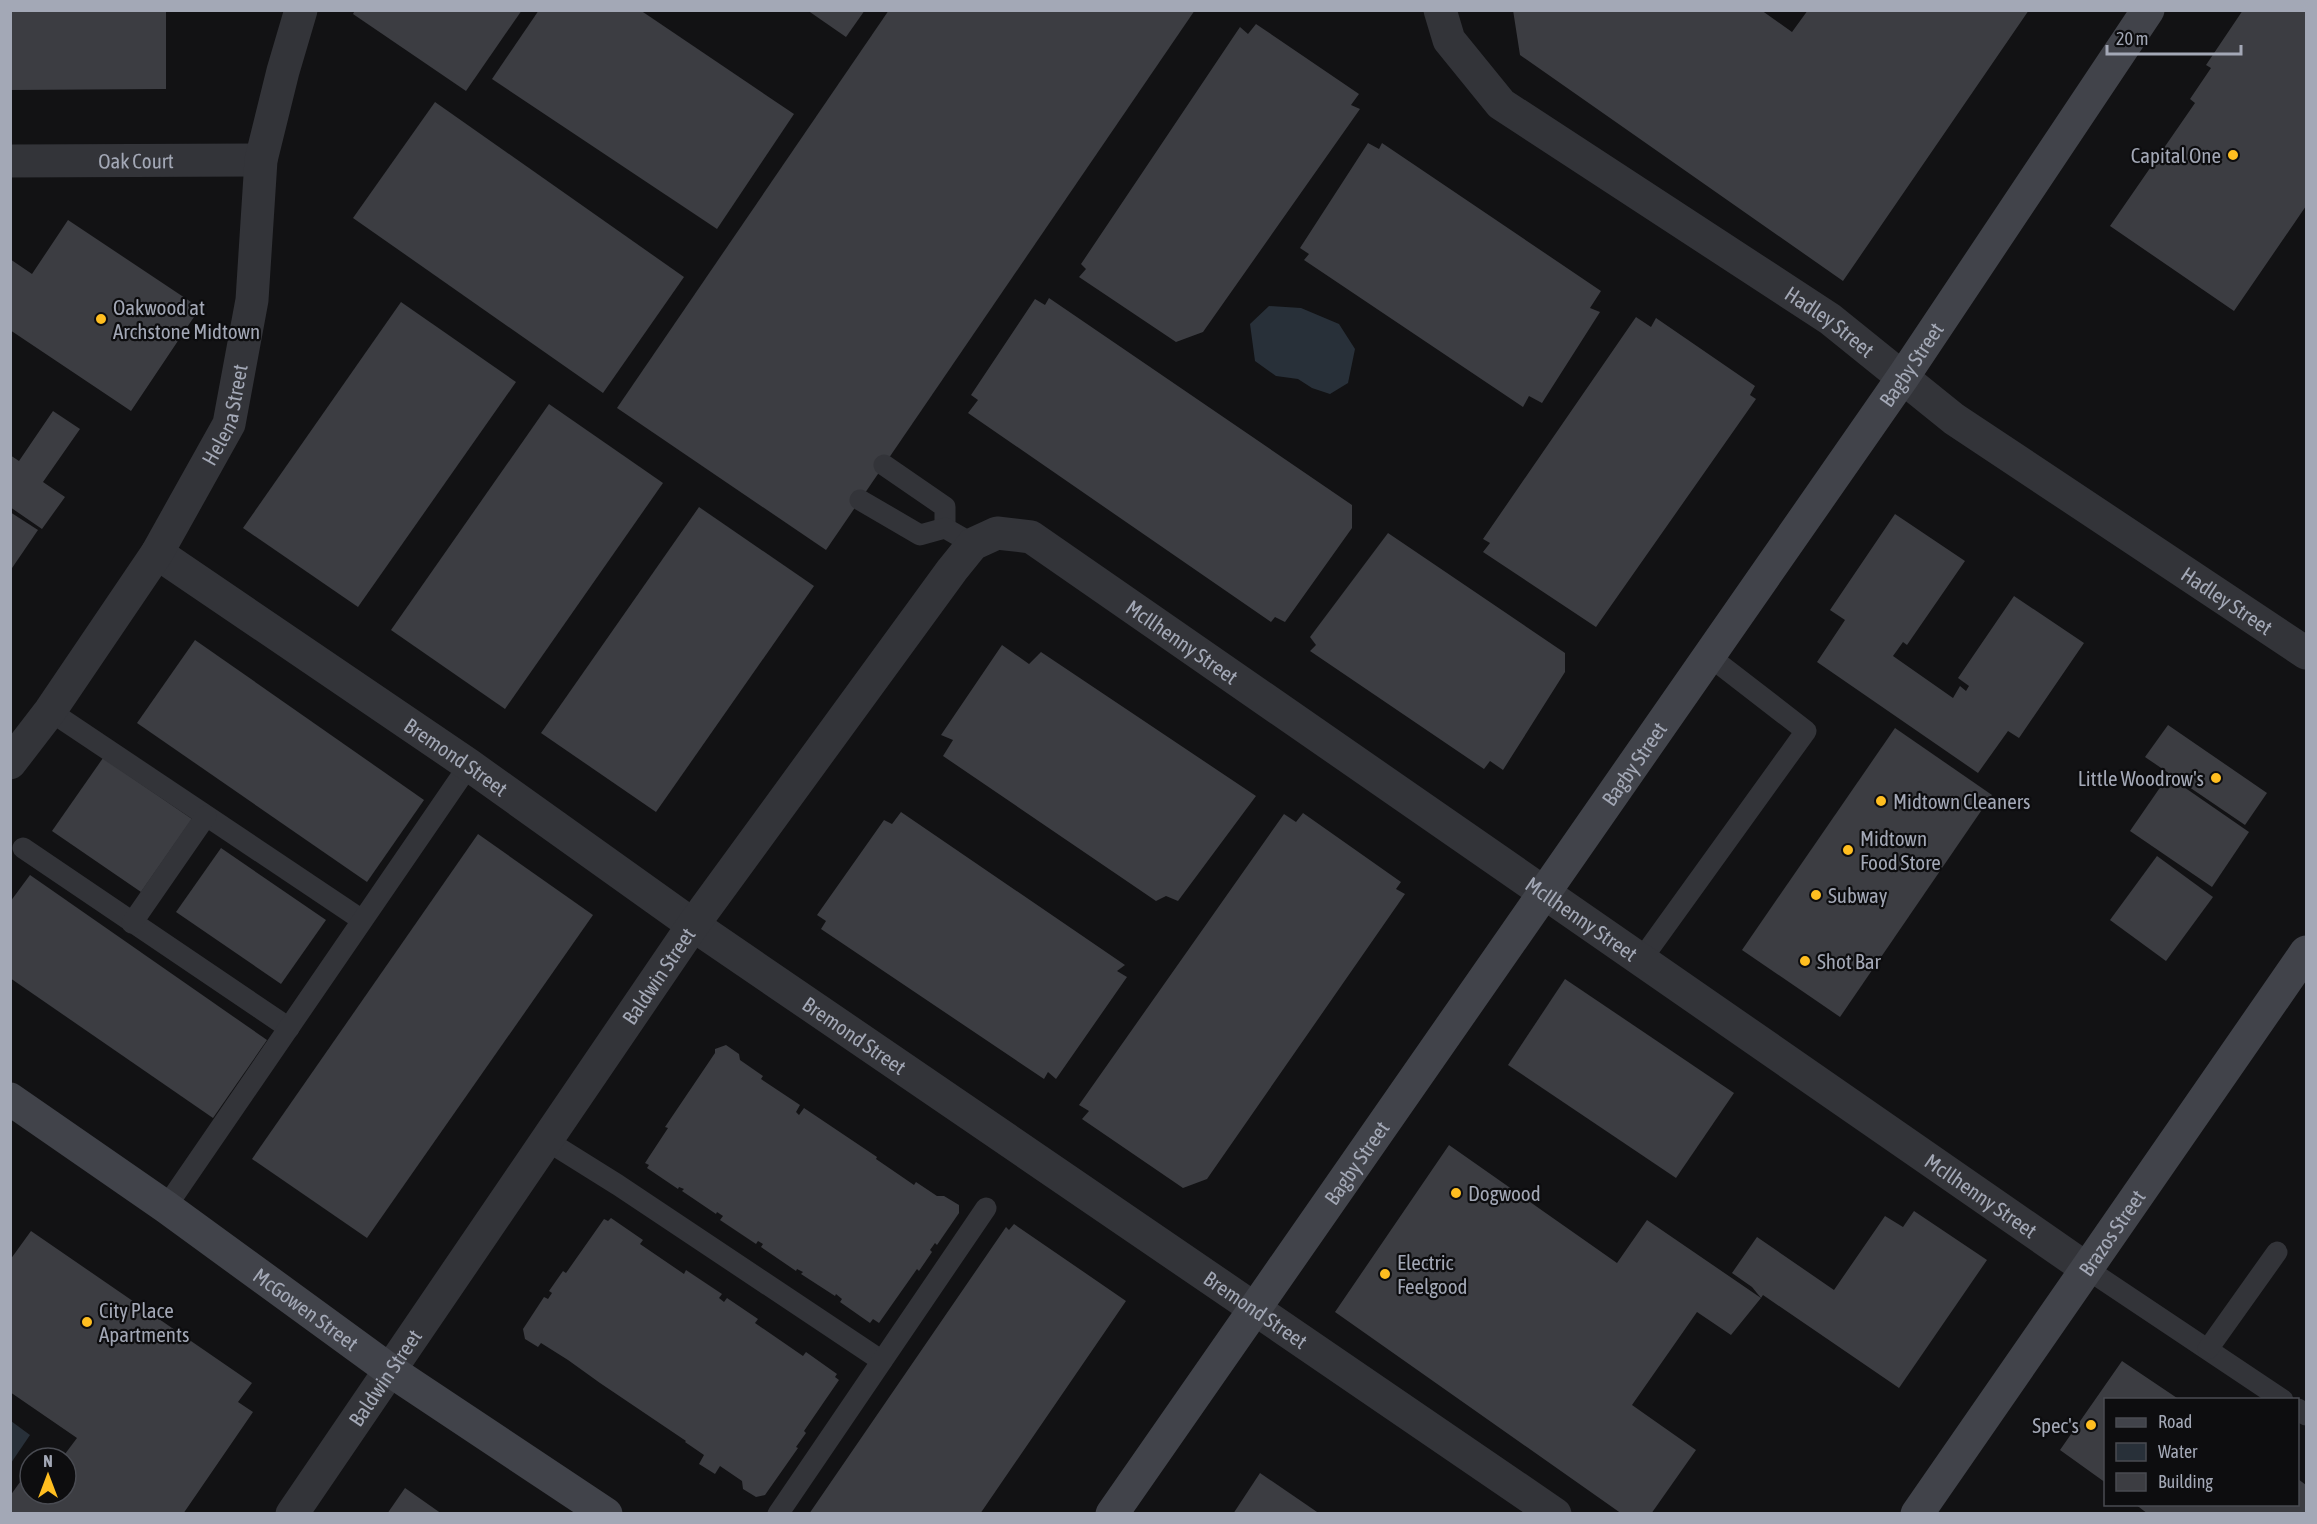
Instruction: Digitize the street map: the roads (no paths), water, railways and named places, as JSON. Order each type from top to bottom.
[{"type":"main road","name":"Bagby Street","points":[[1112,1514],[1903,377],[2148,10]]},
{"type":"main road","name":"Brazos Street","points":[[1917,1514],[2307,952]]},
{"type":"main road","name":"McGowen Street","points":[[10,1099],[166,1208],[391,1371],[606,1514]]},
{"type":"street","name":"Helena Street","points":[[10,763],[50,711],[157,553],[229,424],[252,300],[261,160],[282,71],[301,10]]},
{"type":"street","name":"Hadley Street","points":[[1440,10],[1449,40],[1501,104],[1830,319],[1954,419],[2307,653]]},
{"type":"street","name":"Oak Court","points":[[10,161],[261,160]]},
{"type":"street","name":"McIlhenny Street","points":[[973,544],[997,533],[1030,537],[2087,1269]]},
{"type":"street","name":"Baldwin Street","points":[[292,1514],[693,925],[973,544]]},
{"type":"street","name":"Bremond Street","points":[[157,553],[469,765],[693,925],[1555,1514]]},
{"type":"lane","points":[[884,465],[945,507],[945,528]]},
{"type":"lane","points":[[860,500],[920,535],[945,528],[973,544]]},
{"type":"lane","points":[[1641,960],[1806,731],[1709,656]]},
{"type":"lane","points":[[50,711],[362,920]]},
{"type":"lane","points":[[166,1208],[469,765]]},
{"type":"lane","points":[[132,923],[206,816]]},
{"type":"lane","points":[[23,848],[289,1028]]},
{"type":"lane","points":[[546,1140],[618,1185],[882,1361]]},
{"type":"lane","points":[[778,1514],[986,1208]]},
{"type":"lane","points":[[2208,1349],[2277,1252]]},
{"type":"lane","points":[[2087,1269],[2280,1398]]},
{"type":"water","points":[[1269,306],[1301,308],[1339,324],[1355,349],[1348,383],[1330,394],[1312,388],[1298,379],[1276,376],[1255,361],[1250,324]]},
{"type":"water","points":[[11,1421],[30,1435],[23,1446],[18,1446],[18,1453],[11,1463]]},
{"type":"place","name":"Capital One","points":[[2233,155]]},
{"type":"place","name":"Oakwood at Archstone Midtown","points":[[101,319]]},
{"type":"place","name":"Little Woodrow's","points":[[2216,778]]},
{"type":"place","name":"Midtown Cleaners","points":[[1881,801]]},
{"type":"place","name":"Midtown Food Store","points":[[1848,850]]},
{"type":"place","name":"Subway","points":[[1816,895]]},
{"type":"place","name":"Shot Bar","points":[[1805,961]]},
{"type":"place","name":"Dogwood","points":[[1456,1193]]},
{"type":"place","name":"Electric Feelgood","points":[[1385,1274]]},
{"type":"place","name":"City Place Apartments","points":[[87,1322]]},
{"type":"place","name":"Spec's","points":[[2091,1425]]}]
